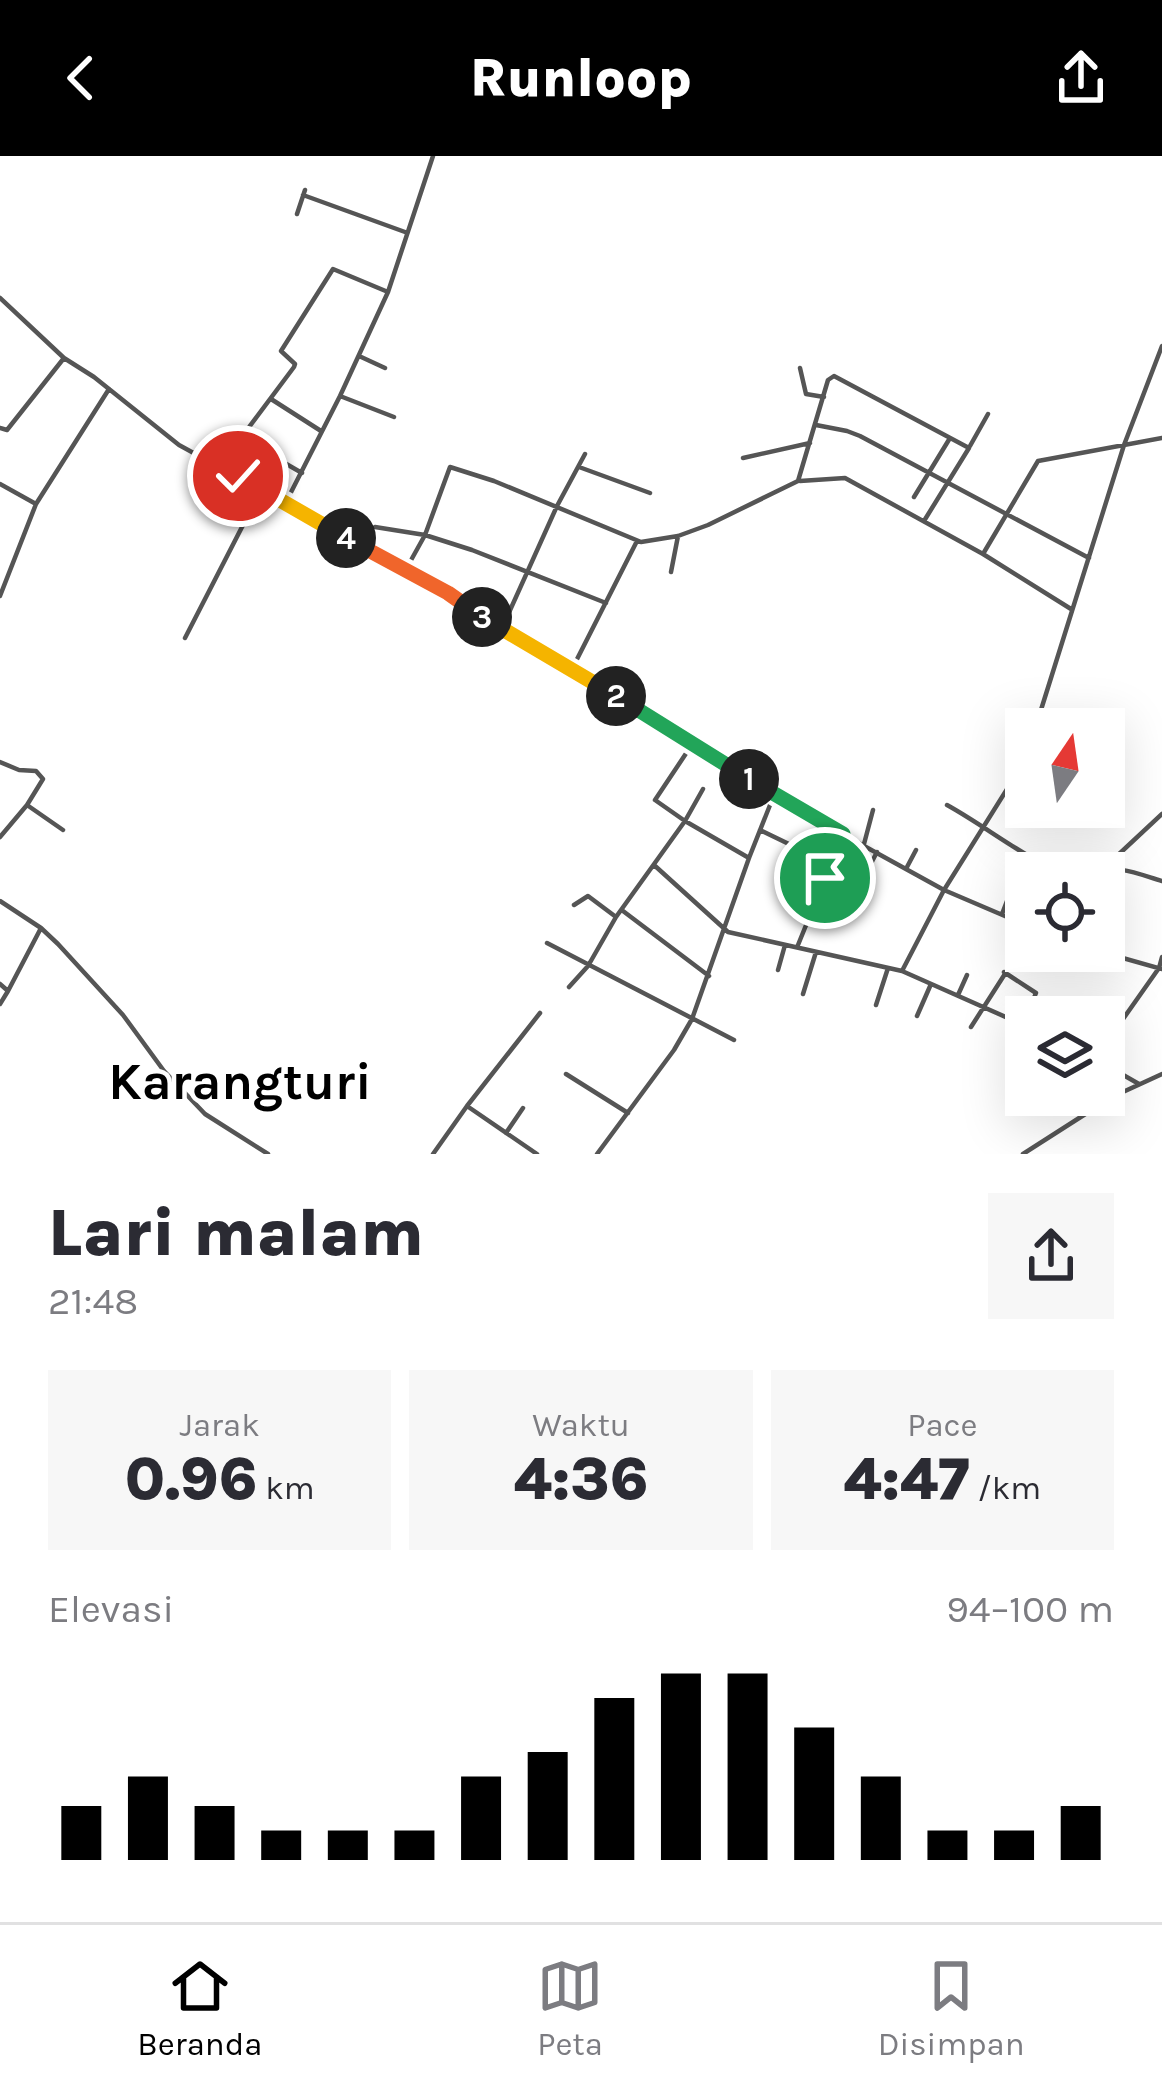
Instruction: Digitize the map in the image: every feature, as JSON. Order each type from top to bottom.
[{"type":"street","points":[[285,504],[388,292],[434,156]]},
{"type":"street","points":[[297,214],[304,193],[408,233]]},
{"type":"street","points":[[220,466],[295,366],[281,351],[333,268],[388,292]]},
{"type":"street","points":[[0,298],[64,358],[178,445],[448,593],[498,629],[572,669],[774,795],[944,890],[1005,915]]},
{"type":"street","points":[[1041,708],[1124,445],[1162,346]]},
{"type":"street","points":[[358,356],[385,368]]},
{"type":"street","points":[[0,428],[7,430],[64,358]]},
{"type":"street","points":[[800,368],[806,394],[824,397]]},
{"type":"street","points":[[798,481],[828,380],[838,376],[969,448]]},
{"type":"street","points":[[0,596],[36,504],[109,389]]},
{"type":"street","points":[[340,396],[394,417]]},
{"type":"street","points":[[271,399],[321,431]]},
{"type":"street","points":[[924,521],[988,414]]},
{"type":"street","points":[[816,425],[856,434],[1089,558]]},
{"type":"street","points":[[241,438],[302,473]]},
{"type":"street","points":[[914,497],[950,438]]},
{"type":"street","points":[[983,554],[1038,461],[1162,438]]},
{"type":"street","points":[[743,458],[809,443]]},
{"type":"street","points":[[238,476],[259,448]]},
{"type":"street","points":[[502,628],[585,454]]},
{"type":"street","points":[[405,571],[425,535],[450,467],[557,506],[637,542],[678,536],[708,525],[798,481],[845,478],[1071,609]]},
{"type":"street","points":[[579,467],[650,493]]},
{"type":"street","points":[[0,484],[36,504]]},
{"type":"street","points":[[185,638],[261,490]]},
{"type":"street","points":[[375,527],[425,535],[606,603]]},
{"type":"street","points":[[671,572],[678,536]]},
{"type":"street","points":[[572,669],[637,542]]},
{"type":"street","points":[[693,743],[655,798],[749,858]]},
{"type":"street","points":[[0,762],[43,776],[1,834]]},
{"type":"street","points":[[569,987],[686,821],[703,789]]},
{"type":"street","points":[[902,971],[1005,790]]},
{"type":"street","points":[[597,1154],[692,1019],[774,795]]},
{"type":"street","points":[[26,805],[63,830]]},
{"type":"street","points":[[946,805],[1024,852]]},
{"type":"street","points":[[864,844],[873,810]]},
{"type":"street","points":[[1122,852],[1162,814]]},
{"type":"street","points":[[760,830],[791,845]]},
{"type":"street","points":[[797,948],[843,834]]},
{"type":"street","points":[[907,867],[916,850]]},
{"type":"street","points":[[857,890],[877,852]]},
{"type":"street","points":[[796,864],[825,878]]},
{"type":"street","points":[[654,866],[723,928],[902,971],[1005,1017]]},
{"type":"street","points":[[1125,873],[1162,881]]},
{"type":"street","points":[[574,905],[586,896],[616,917]]},
{"type":"street","points":[[0,902],[41,928],[205,1114],[266,1154]]},
{"type":"street","points":[[1002,914],[1005,906]]},
{"type":"street","points":[[622,910],[709,976]]},
{"type":"street","points":[[0,1004],[41,928]]},
{"type":"street","points":[[547,943],[734,1040]]},
{"type":"street","points":[[778,970],[785,945]]},
{"type":"street","points":[[803,994],[816,952]]},
{"type":"street","points":[[1125,1017],[1160,968],[1162,957]]},
{"type":"street","points":[[1125,958],[1160,968]]},
{"type":"street","points":[[876,1005],[888,968]]},
{"type":"street","points":[[971,1027],[1004,972],[1035,996]]},
{"type":"street","points":[[958,995],[967,976]]},
{"type":"street","points":[[0,984],[8,992]]},
{"type":"street","points":[[917,1016],[931,984]]},
{"type":"street","points":[[433,1154],[539,1013]]},
{"type":"street","points":[[566,1074],[628,1113]]},
{"type":"street","points":[[1023,1154],[1112,1097],[1162,1074]]},
{"type":"street","points":[[1125,1076],[1139,1084]]},
{"type":"street","points":[[467,1106],[537,1154]]},
{"type":"street","points":[[506,1133],[523,1108]]},
{"type":"district","name":"Karangturi","points":[[240,1081]]},
{"type":"route","points":[[238,476],[448,593],[498,629],[843,834],[825,878]]}]
